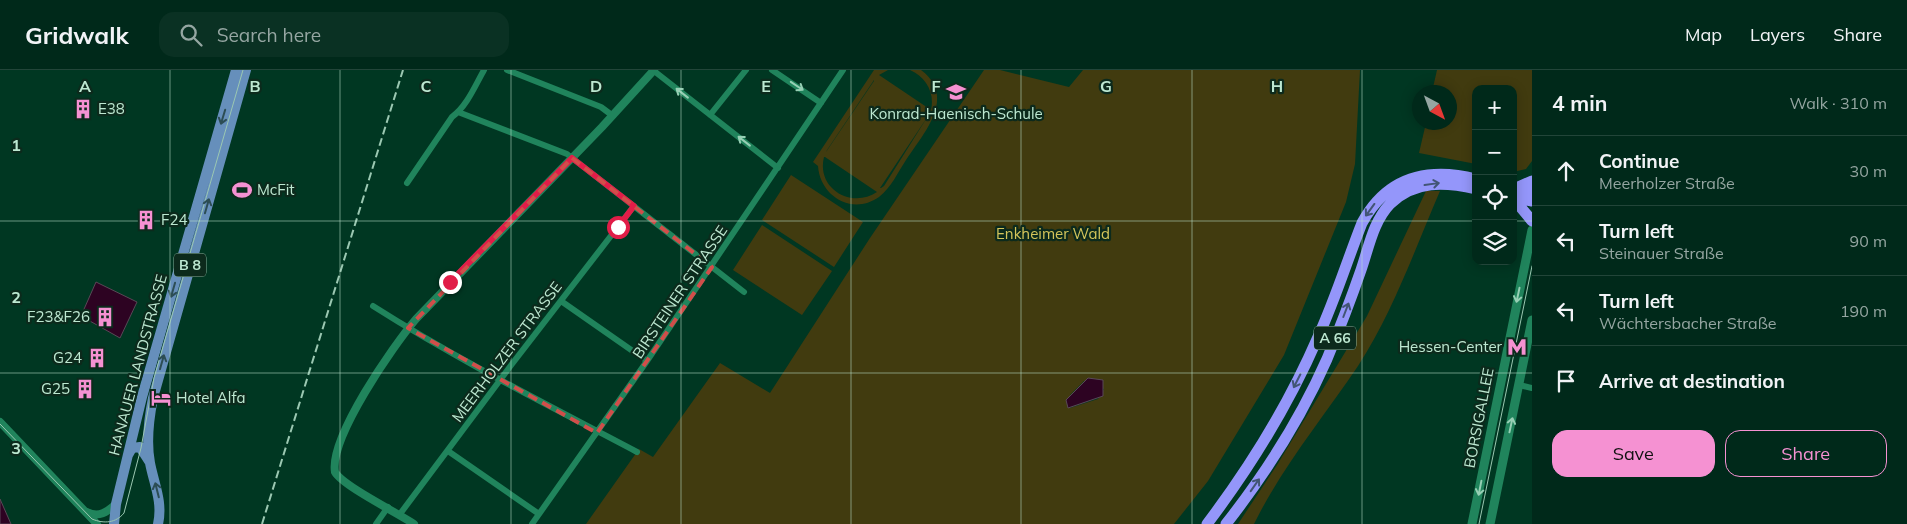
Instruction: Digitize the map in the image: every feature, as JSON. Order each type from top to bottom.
[{"type":"highway","name":"A 66","points":[[1207,524],[1254,458],[1297,383],[1326,319],[1362,223],[1369,210],[1393,187],[1420,176],[1454,174],[1472,178]]},
{"type":"highway","points":[[1517,191],[1532,181]]},
{"type":"highway","name":"A 66","points":[[1226,524],[1267,468],[1314,386],[1327,359],[1373,233],[1385,211],[1403,194],[1419,186],[1437,183],[1472,188]]},
{"type":"highway","points":[[1517,193],[1532,191]]},
{"type":"highway","points":[[1517,194],[1532,201]]},
{"type":"highway","points":[[1517,198],[1532,221]]},
{"type":"main road","name":"HANAUER LANDSTRASSE","points":[[114,524],[116,504],[142,397],[236,70]]},
{"type":"main road","name":"HANAUER LANDSTRASSE","points":[[158,524],[159,497],[150,462],[150,413],[246,70]]},
{"type":"main road","name":"BORSIGALLEE","points":[[1472,524],[1532,230]]},
{"type":"main road","points":[[1490,524],[1532,320]]},
{"type":"main road","points":[[128,456],[132,448],[140,447],[150,462]]},
{"type":"street","points":[[407,183],[452,117],[458,112],[484,70]]},
{"type":"street","points":[[507,70],[600,107],[613,116]]},
{"type":"street","points":[[414,524],[388,507],[345,484],[338,477],[334,461],[348,427],[384,361],[429,303],[613,116],[654,70],[778,168]]},
{"type":"street","points":[[710,115],[746,70]]},
{"type":"street","points":[[772,70],[821,103]]},
{"type":"street","name":"BIRSTEINER STRASSE","points":[[532,524],[712,267],[843,70]]},
{"type":"street","points":[[458,112],[572,158],[744,292]]},
{"type":"street","name":"MEERHOLZER STRASSE","points":[[400,514],[634,206]]},
{"type":"street","points":[[561,301],[647,361]]},
{"type":"street","points":[[373,306],[408,328],[501,380],[637,452]]},
{"type":"street","points":[[1519,385],[1532,388]]},
{"type":"street","points":[[0,422],[97,524]]},
{"type":"street","points":[[448,451],[539,514]]},
{"type":"street","points":[[78,504],[90,513],[96,514],[106,512],[116,504]]},
{"type":"street","points":[[376,524],[388,507]]},
{"type":"highlighted area","points":[[572,158],[712,267],[597,433],[408,328]]},
{"type":"green space","points":[[874,70],[888,70],[879,75],[931,110],[932,98],[928,86],[921,77],[910,70],[921,70],[931,81],[936,92],[937,103],[934,115],[894,180],[879,197],[869,202],[858,204],[839,200],[825,186],[820,177],[818,166],[813,162]],"holes":[[[874,81],[826,152],[827,150]],[[928,116],[884,186],[880,188]],[[825,157],[877,192],[867,197],[847,197],[831,187],[825,178],[823,168]]]},
{"type":"green space","name":"Enkheimer Wald","points":[[984,70],[1000,70],[1069,87],[1083,70],[1360,70],[1355,164],[1346,202],[1284,355],[1208,481],[1174,524],[586,524],[639,449],[653,457],[720,363],[770,393],[870,238]],"holes":[[[1084,381],[1104,389],[1098,399],[1070,408],[1070,395]]]},
{"type":"green space","points":[[1437,70],[1532,70],[1532,161],[1526,169],[1517,171],[1517,85],[1472,85],[1472,163],[1419,153],[1424,130],[1457,130],[1457,85],[1434,85]]},
{"type":"green space","points":[[791,175],[863,222],[834,267],[762,220]]},
{"type":"green space","points":[[1426,191],[1440,191],[1403,280],[1371,345],[1290,463],[1254,524],[1238,524],[1277,465],[1367,316]]},
{"type":"green space","points":[[762,225],[832,271],[802,315],[733,270]]},
{"type":"shaded area","name":"F23&F26","points":[[96,282],[137,302],[120,338],[81,316]]},
{"type":"shaded area","points":[[1088,378],[1103,380],[1103,396],[1068,408],[1066,400]]},
{"type":"shaded area","points":[[0,499],[11,524],[0,524]]},
{"type":"tram line","points":[[0,424],[92,519],[110,522],[124,513],[141,448],[154,378],[243,70]]},
{"type":"tram line","points":[[1479,524],[1532,266]]},
{"type":"railway","points":[[262,524],[403,70]]},
{"type":"place","name":"Konrad-Haenisch-Schule","points":[[956,92]]},
{"type":"place","name":"E38","points":[[83,109]]},
{"type":"place","name":"McFit","points":[[242,190]]},
{"type":"place","name":"F24","points":[[146,220]]},
{"type":"place","name":"F23&F26","points":[[105,317]]},
{"type":"place","name":"Hessen-Center","points":[[1517,347]]},
{"type":"place","name":"G24","points":[[97,358]]},
{"type":"place","name":"G25","points":[[85,389]]},
{"type":"place","name":"Hotel Alfa","points":[[161,398]]},
{"type":"route","points":[[450,282],[572,158],[634,206],[618,227]]}]
